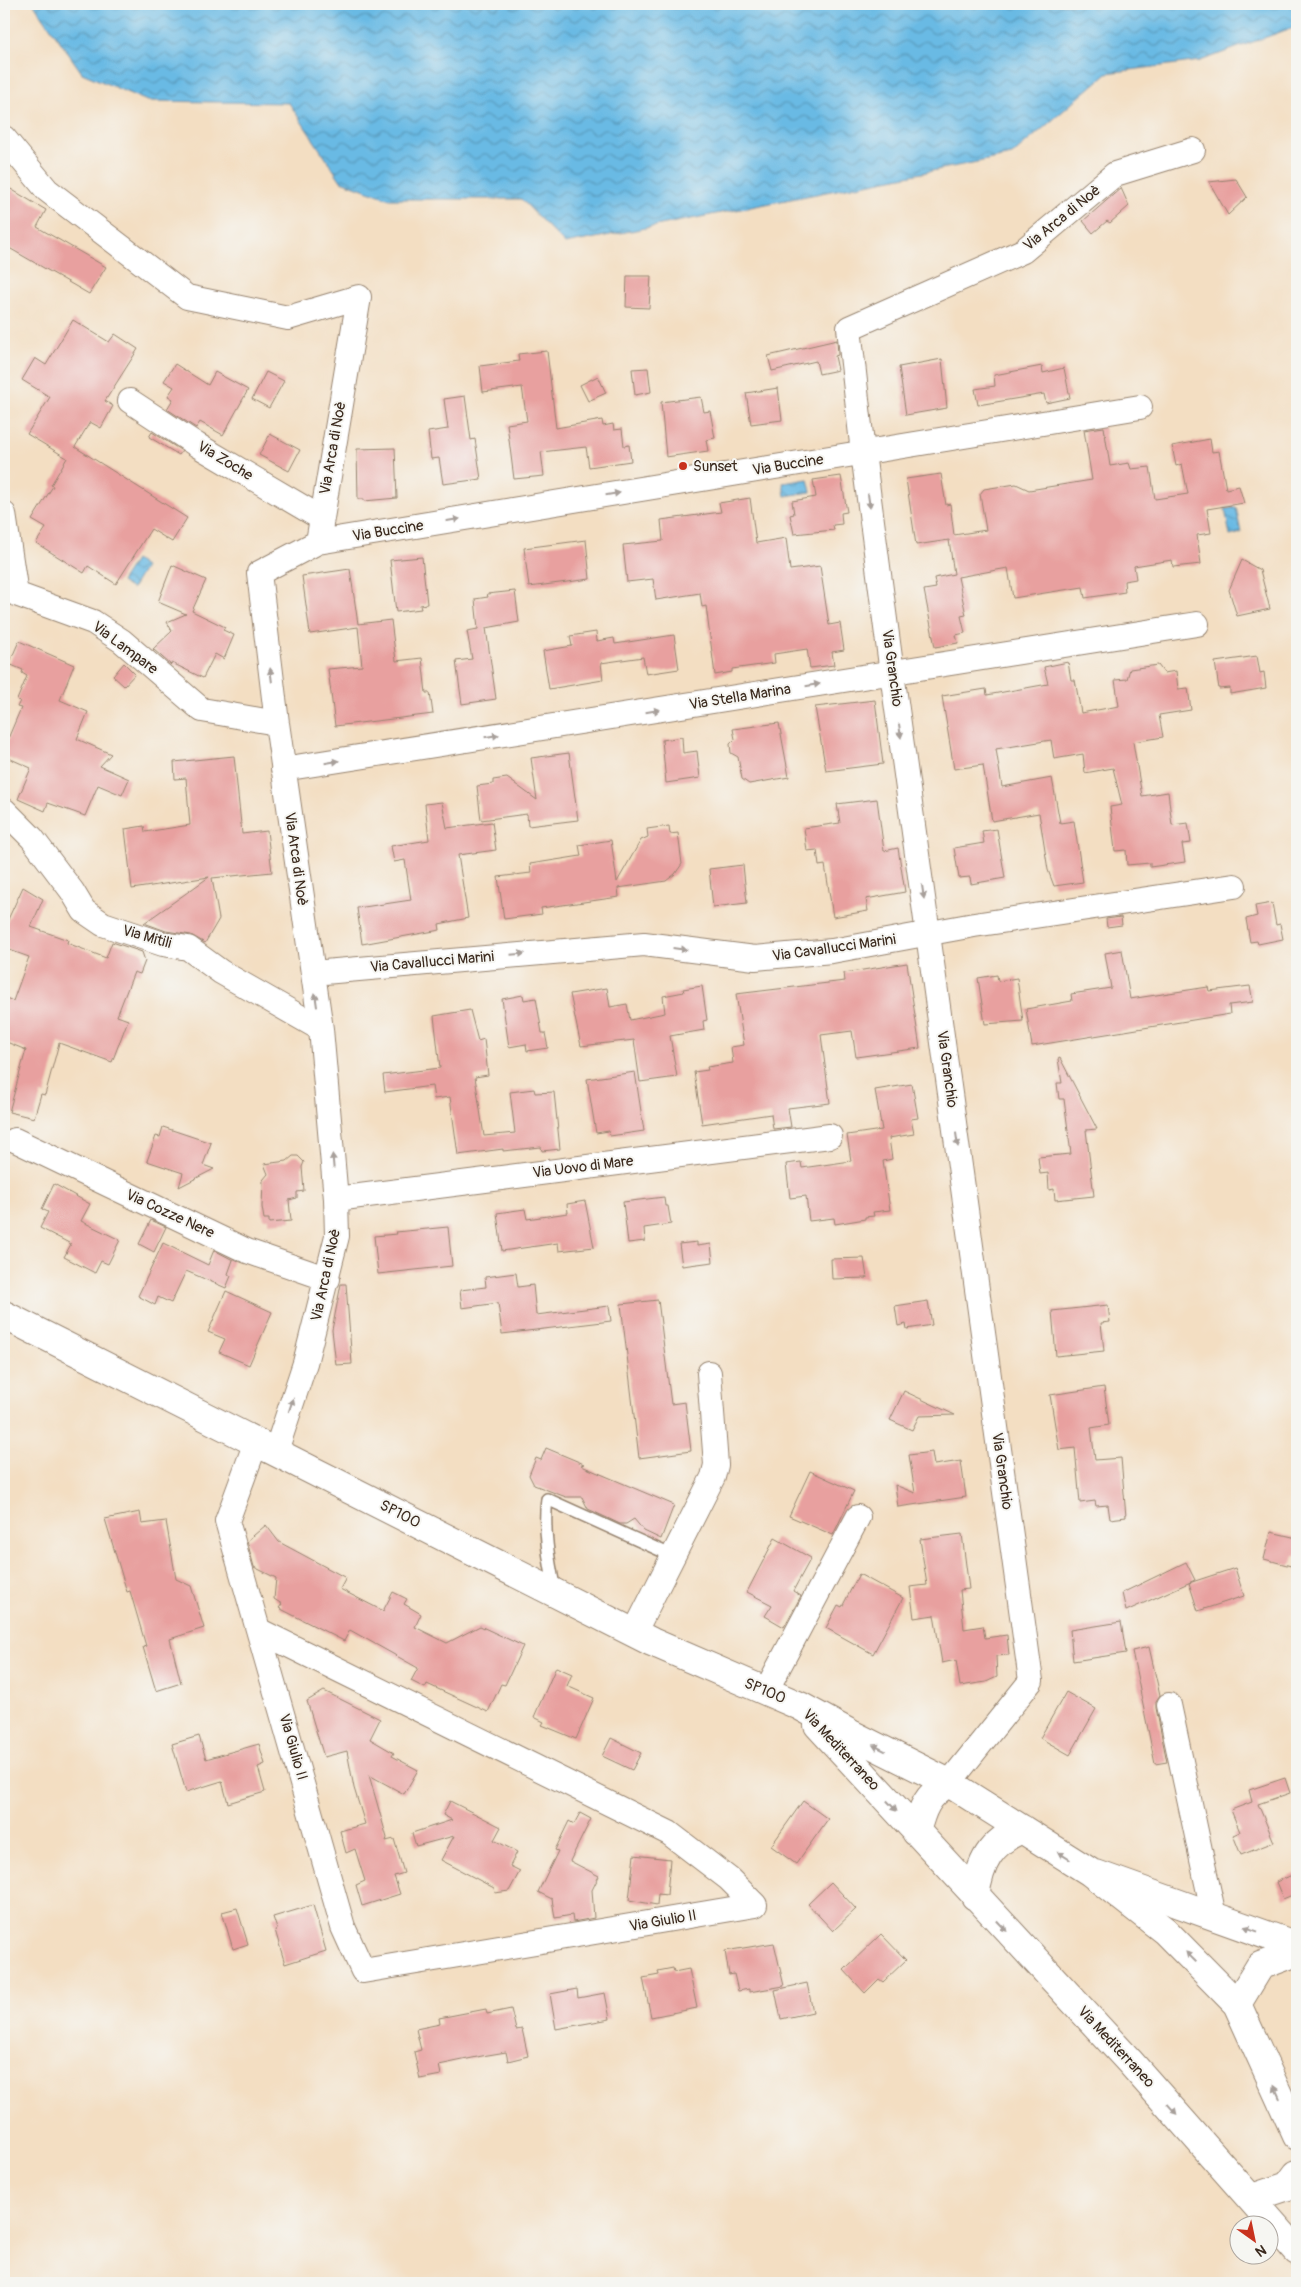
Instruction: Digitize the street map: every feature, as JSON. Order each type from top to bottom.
[{"type":"main road","name":"SP100","points":[[4,1315],[634,1633],[800,1706]]},
{"type":"main road","name":"Via Mediterraneo","points":[[800,1706],[851,1734],[950,1783],[1090,1872],[1165,1932],[1237,2004],[1297,2136]]},
{"type":"main road","name":"Via Mediterraneo","points":[[800,1706],[1130,2062],[1297,2251]]},
{"type":"main road","points":[[916,1832],[924,1803],[936,1790],[950,1783]]},
{"type":"main road","points":[[975,1896],[978,1872],[992,1849],[1010,1834],[1022,1829]]},
{"type":"main road","points":[[1090,1872],[1297,1946]]},
{"type":"main road","points":[[1237,2004],[1260,1966],[1297,1952]]},
{"type":"main road","points":[[1252,2198],[1288,2186],[1297,2174]]},
{"type":"street","name":"Via Arca di Noè","points":[[4,138],[47,190],[187,297],[288,318],[359,297],[318,542],[259,572],[277,723],[320,1029],[336,1198],[337,1236],[328,1279],[305,1363],[266,1447]]},
{"type":"street","name":"Via Arca di Noè","points":[[849,328],[1023,251],[1115,174],[1193,150]]},
{"type":"street","name":"Via Granchio","points":[[849,328],[863,453],[892,672],[1031,1681],[950,1783]]},
{"type":"street","name":"Via Zoche","points":[[130,401],[197,445],[321,518]]},
{"type":"street","name":"Via Buccine","points":[[318,542],[1140,407]]},
{"type":"street","name":"Via Lampare","points":[[4,514],[16,594],[93,622],[122,641],[202,710],[277,723]]},
{"type":"street","name":"Via Stella Marina","points":[[284,769],[1197,624]]},
{"type":"street","name":"Via Mitili","points":[[4,810],[32,838],[84,910],[102,924],[162,944],[188,948],[221,972],[320,1029]]},
{"type":"street","name":"Via Cavallucci Marini","points":[[313,974],[644,944],[755,958],[832,951],[929,933],[1234,886]]},
{"type":"street","name":"Via Uovo di Mare","points":[[336,1198],[830,1136]]},
{"type":"street","name":"Via Cozze Nere","points":[[15,1140],[247,1251],[328,1279]]},
{"type":"street","points":[[634,1633],[713,1477],[716,1465],[709,1372]]},
{"type":"street","name":"Via Giulio II","points":[[260,1631],[669,1833],[729,1879],[755,1905],[363,1971],[343,1927],[228,1521],[266,1447]]},
{"type":"street","points":[[766,1691],[858,1517]]},
{"type":"street","points":[[1169,1706],[1214,1916]]},
{"type":"lane","points":[[555,1593],[548,1558],[545,1510],[547,1499],[673,1556]]},
{"type":"water","points":[[34,4],[1297,4],[1297,26],[1200,61],[1107,73],[1012,155],[565,244],[521,199],[390,199],[341,181],[289,103],[147,101],[82,73]]},
{"type":"water","points":[[808,479],[811,492],[785,496],[783,483]]},
{"type":"water","points":[[1236,507],[1241,533],[1230,536],[1225,509]]},
{"type":"water","points":[[135,560],[145,567],[132,589],[121,582]]},
{"type":"building","points":[[1236,179],[1247,197],[1228,215],[1209,182]]},
{"type":"building","points":[[4,185],[46,210],[37,227],[106,267],[89,294],[4,245]]},
{"type":"building","points":[[1121,188],[1129,206],[1110,223],[1107,221],[1093,233],[1083,221]]},
{"type":"building","points":[[627,276],[651,276],[649,308],[626,307]]},
{"type":"building","points":[[73,320],[109,342],[115,334],[138,349],[105,401],[113,406],[101,428],[90,422],[75,447],[187,518],[172,542],[151,529],[116,584],[88,566],[84,573],[36,543],[46,528],[32,520],[53,486],[51,485],[67,458],[27,434],[50,397],[22,380],[35,358],[46,365]]},
{"type":"building","points":[[837,340],[838,355],[835,356],[838,370],[819,374],[816,361],[772,371],[768,356]]},
{"type":"building","points":[[547,351],[556,428],[602,420],[603,426],[613,424],[614,430],[622,429],[624,446],[629,445],[631,461],[589,467],[586,447],[541,452],[544,476],[514,479],[507,424],[527,421],[522,387],[483,392],[480,366],[519,361],[518,354]]},
{"type":"building","points":[[942,359],[947,408],[906,415],[899,367]]},
{"type":"building","points":[[175,364],[208,385],[215,372],[248,390],[223,435],[200,422],[196,428],[167,409],[173,399],[168,396],[174,387],[164,381]]},
{"type":"building","points":[[1042,366],[1043,373],[1064,368],[1070,398],[1046,403],[1044,394],[978,405],[975,389],[995,386],[994,375]]},
{"type":"building","points":[[648,368],[651,392],[635,395],[632,369]]},
{"type":"building","points":[[266,372],[284,381],[269,408],[252,399]]},
{"type":"building","points":[[598,376],[606,393],[588,401],[580,385]]},
{"type":"building","points":[[778,388],[782,420],[751,424],[746,393]]},
{"type":"building","points":[[465,396],[471,440],[475,439],[481,479],[443,484],[439,458],[431,459],[428,432],[448,429],[444,399]]},
{"type":"building","points":[[701,397],[704,412],[710,411],[715,438],[706,440],[708,451],[666,457],[661,402]]},
{"type":"building","points":[[1104,427],[1110,466],[1129,463],[1131,469],[1150,467],[1155,499],[1188,494],[1182,464],[1176,466],[1172,446],[1210,439],[1212,452],[1219,451],[1226,489],[1239,486],[1244,503],[1207,509],[1211,533],[1197,535],[1201,564],[1173,567],[1172,560],[1134,566],[1136,579],[1124,581],[1125,592],[1085,598],[1083,587],[1013,598],[1008,568],[958,577],[966,615],[961,616],[965,633],[956,635],[958,643],[935,647],[924,590],[936,588],[934,578],[954,574],[949,540],[916,545],[906,479],[941,474],[946,505],[950,504],[954,535],[986,530],[980,494],[984,489],[1016,484],[1029,490],[1092,480],[1084,430]]},
{"type":"building","points":[[152,432],[182,451],[179,455],[149,437]]},
{"type":"building","points":[[270,434],[300,450],[289,471],[259,455]]},
{"type":"building","points":[[395,448],[397,498],[364,501],[364,499],[358,499],[357,449]]},
{"type":"building","points":[[841,476],[847,512],[841,513],[842,524],[833,525],[834,530],[794,534],[790,515],[794,514],[792,501],[816,497],[813,480]]},
{"type":"building","points":[[750,498],[756,543],[786,538],[790,570],[820,566],[829,625],[840,623],[844,650],[832,652],[834,665],[810,668],[807,649],[774,654],[775,663],[732,669],[732,672],[715,675],[706,606],[702,607],[700,593],[656,600],[653,579],[627,582],[623,545],[663,541],[661,520],[721,512],[719,503]]},
{"type":"building","points":[[586,540],[590,579],[529,587],[524,548]]},
{"type":"building","points":[[422,557],[427,604],[420,605],[421,609],[396,612],[390,560]]},
{"type":"building","points":[[1242,560],[1260,570],[1270,609],[1237,616],[1229,590]]},
{"type":"building","points":[[172,565],[206,580],[192,611],[225,627],[223,630],[234,635],[224,659],[215,654],[203,678],[172,663],[171,665],[153,649],[172,631],[167,622],[186,614],[158,602]]},
{"type":"building","points":[[350,569],[358,624],[391,620],[396,661],[422,658],[426,693],[430,693],[433,714],[335,726],[328,669],[362,666],[358,627],[310,634],[302,576]]},
{"type":"building","points":[[515,591],[519,622],[486,628],[496,699],[462,704],[456,661],[472,659],[467,631],[478,629],[475,599],[488,597],[487,594]]},
{"type":"building","points":[[596,632],[597,641],[614,638],[615,644],[674,635],[679,669],[646,674],[643,657],[601,663],[603,680],[549,689],[543,651],[572,646],[570,636]]},
{"type":"building","points":[[19,641],[74,665],[60,700],[88,712],[77,739],[111,754],[100,766],[129,779],[122,795],[98,785],[85,816],[48,803],[45,811],[18,799],[31,768],[4,756],[4,748],[21,708],[17,707],[20,701],[17,700],[27,676],[22,673],[23,670],[9,664]]},
{"type":"building","points":[[1257,656],[1260,673],[1264,672],[1266,688],[1230,694],[1230,688],[1219,689],[1215,662]]},
{"type":"building","points":[[1068,662],[1071,680],[1075,680],[1081,713],[1119,706],[1115,680],[1127,679],[1130,669],[1158,665],[1164,673],[1176,671],[1178,689],[1188,688],[1191,710],[1159,715],[1163,737],[1133,742],[1142,796],[1168,792],[1172,825],[1188,823],[1191,843],[1182,844],[1185,862],[1150,867],[1150,863],[1127,865],[1126,850],[1115,851],[1110,807],[1122,805],[1113,768],[1085,773],[1083,754],[1054,759],[1051,740],[996,749],[1002,787],[1052,778],[1060,823],[1074,821],[1083,882],[1054,886],[1048,870],[1039,813],[992,821],[983,765],[954,769],[942,696],[986,689],[987,695],[1048,684],[1044,667]]},
{"type":"building","points":[[124,663],[135,674],[124,686],[113,676]]},
{"type":"building","points":[[875,700],[883,764],[826,771],[815,707]]},
{"type":"building","points":[[779,723],[789,777],[749,784],[742,779],[738,757],[731,753],[730,744],[735,739],[733,729]]},
{"type":"building","points":[[682,737],[683,753],[697,751],[700,778],[666,783],[662,740]]},
{"type":"building","points":[[569,753],[578,820],[528,826],[527,814],[481,820],[477,786],[493,784],[493,780],[507,778],[537,800],[531,758]]},
{"type":"building","points":[[234,756],[242,834],[267,831],[272,872],[212,878],[219,919],[205,943],[191,935],[166,931],[144,923],[209,877],[132,889],[125,829],[144,826],[145,832],[190,825],[186,778],[175,779],[174,762]]},
{"type":"building","points":[[877,799],[884,851],[898,848],[905,892],[866,899],[868,911],[833,917],[825,865],[819,866],[817,850],[807,851],[804,828],[840,823],[837,804]]},
{"type":"building","points":[[442,802],[447,828],[492,822],[496,850],[458,855],[468,918],[439,924],[440,930],[362,944],[357,908],[411,900],[405,860],[394,862],[391,846],[429,840],[425,804]]},
{"type":"building","points":[[669,826],[670,834],[678,833],[682,864],[675,874],[666,881],[618,888],[619,897],[541,908],[542,914],[504,919],[498,877],[531,873],[530,864],[581,856],[579,845],[611,840],[617,882],[641,840],[648,837],[647,829]]},
{"type":"building","points":[[997,829],[1005,878],[971,884],[970,877],[959,878],[954,848],[984,843],[982,831]]},
{"type":"building","points":[[743,865],[747,903],[713,907],[709,869]]},
{"type":"building","points":[[23,887],[43,899],[31,927],[68,940],[67,943],[106,958],[112,942],[142,952],[145,961],[140,974],[134,972],[117,1016],[128,1020],[112,1062],[59,1043],[45,1095],[41,1094],[34,1118],[9,1112],[26,1050],[4,1041],[4,997],[13,1001],[29,957],[4,948],[4,928]]},
{"type":"building","points":[[1272,903],[1276,925],[1280,924],[1283,939],[1258,944],[1257,941],[1250,942],[1246,919],[1257,916],[1255,906]]},
{"type":"building","points":[[1121,917],[1122,925],[1107,927],[1106,919]]},
{"type":"building","points":[[1122,950],[1130,999],[1208,987],[1209,991],[1250,986],[1253,1002],[1229,1005],[1230,1014],[1032,1046],[1026,1009],[1072,1001],[1071,994],[1111,988],[1105,953]]},
{"type":"building","points":[[907,963],[920,1048],[856,1057],[852,1031],[821,1035],[830,1103],[788,1108],[791,1127],[773,1129],[771,1114],[702,1124],[694,1072],[708,1070],[707,1067],[733,1063],[731,1047],[744,1045],[736,994],[845,981],[844,973]]},
{"type":"building","points":[[997,975],[998,981],[1017,978],[1023,1021],[985,1024],[978,978]]},
{"type":"building","points":[[702,986],[707,1020],[703,1021],[704,1030],[670,1036],[677,1077],[640,1082],[634,1040],[581,1046],[570,994],[607,988],[610,1007],[627,1004],[630,1020],[665,1013],[663,996],[684,992],[683,989]]},
{"type":"building","points":[[523,995],[524,1000],[536,998],[542,1033],[545,1033],[548,1048],[527,1051],[526,1044],[509,1047],[502,999]]},
{"type":"building","points":[[470,1010],[478,1041],[484,1039],[488,1075],[475,1077],[484,1136],[515,1133],[510,1092],[534,1089],[535,1093],[554,1092],[560,1149],[542,1151],[541,1147],[503,1151],[503,1149],[458,1155],[450,1097],[434,1099],[432,1086],[385,1092],[383,1075],[440,1068],[434,1016]]},
{"type":"building","points":[[1060,1058],[1097,1129],[1086,1130],[1094,1196],[1055,1200],[1054,1189],[1049,1190],[1048,1173],[1040,1174],[1038,1157],[1071,1154],[1064,1099],[1059,1099],[1057,1083],[1062,1083],[1058,1059]]},
{"type":"building","points":[[635,1072],[644,1131],[610,1136],[609,1131],[596,1133],[587,1079]]},
{"type":"building","points":[[912,1084],[918,1118],[911,1119],[914,1134],[889,1138],[892,1159],[883,1161],[890,1210],[873,1212],[874,1216],[865,1217],[865,1219],[835,1224],[834,1218],[809,1221],[806,1196],[790,1198],[786,1164],[801,1162],[802,1168],[851,1161],[847,1135],[882,1130],[875,1090]]},
{"type":"building","points":[[163,1127],[211,1143],[203,1165],[214,1169],[179,1187],[183,1173],[147,1161],[156,1136],[160,1137]]},
{"type":"building","points":[[293,1156],[298,1156],[304,1162],[302,1167],[304,1191],[297,1192],[297,1198],[289,1200],[291,1221],[269,1223],[269,1219],[264,1219],[262,1207],[263,1180],[268,1174],[264,1164],[287,1161]]},
{"type":"building","points":[[54,1184],[90,1204],[81,1221],[120,1240],[108,1264],[101,1261],[95,1273],[64,1257],[71,1244],[40,1228],[48,1212],[42,1209]]},
{"type":"building","points":[[664,1197],[665,1206],[668,1206],[671,1224],[644,1228],[645,1241],[628,1243],[623,1202]]},
{"type":"building","points":[[585,1201],[594,1247],[559,1251],[558,1243],[502,1251],[497,1213],[525,1209],[527,1219],[568,1213],[567,1204]]},
{"type":"building","points":[[151,1220],[166,1227],[154,1252],[139,1244]]},
{"type":"building","points":[[448,1227],[452,1266],[378,1274],[374,1236]]},
{"type":"building","points":[[697,1242],[697,1246],[711,1244],[713,1262],[682,1266],[679,1244]]},
{"type":"building","points":[[163,1243],[208,1265],[214,1250],[233,1260],[228,1274],[231,1276],[226,1288],[186,1271],[171,1303],[158,1297],[155,1305],[138,1296]]},
{"type":"building","points":[[864,1258],[867,1278],[832,1279],[831,1259]]},
{"type":"building","points":[[516,1273],[518,1287],[533,1285],[536,1315],[609,1306],[611,1321],[502,1334],[498,1303],[462,1308],[460,1290],[486,1287],[485,1277]]},
{"type":"building","points":[[341,1284],[346,1284],[352,1364],[336,1365],[332,1330]]},
{"type":"building","points":[[226,1291],[272,1312],[249,1365],[219,1352],[225,1339],[208,1332]]},
{"type":"building","points":[[658,1300],[671,1404],[685,1402],[691,1451],[639,1458],[621,1304]]},
{"type":"building","points":[[928,1301],[932,1325],[907,1329],[906,1324],[898,1326],[895,1306]]},
{"type":"building","points":[[1108,1305],[1110,1322],[1101,1323],[1104,1351],[1056,1356],[1052,1311]]},
{"type":"building","points":[[1104,1387],[1109,1425],[1091,1428],[1095,1460],[1121,1458],[1126,1517],[1110,1519],[1108,1505],[1096,1506],[1095,1501],[1080,1503],[1075,1448],[1059,1450],[1050,1395]]},
{"type":"building","points":[[904,1391],[955,1415],[919,1416],[912,1430],[890,1420]]},
{"type":"building","points":[[546,1448],[584,1464],[581,1465],[584,1467],[674,1505],[661,1539],[644,1531],[634,1519],[626,1524],[620,1524],[588,1509],[582,1497],[566,1497],[534,1485],[529,1475],[536,1458],[541,1460]]},
{"type":"building","points":[[932,1452],[934,1465],[961,1461],[966,1497],[898,1507],[895,1485],[915,1493],[909,1455]]},
{"type":"building","points":[[810,1471],[854,1491],[833,1535],[789,1516]]},
{"type":"building","points":[[140,1512],[142,1524],[166,1521],[176,1579],[191,1586],[204,1628],[170,1639],[181,1683],[156,1691],[143,1647],[146,1646],[130,1591],[127,1592],[105,1519]]},
{"type":"building","points":[[266,1525],[279,1542],[346,1578],[340,1589],[383,1611],[393,1592],[407,1599],[404,1604],[421,1614],[415,1627],[447,1643],[480,1626],[523,1646],[505,1685],[501,1684],[488,1712],[427,1684],[425,1688],[411,1681],[418,1668],[350,1630],[344,1641],[279,1608],[282,1604],[274,1599],[276,1578],[254,1567],[247,1541]]},
{"type":"building","points":[[1271,1532],[1297,1538],[1297,1556],[1294,1556],[1291,1566],[1264,1559]]},
{"type":"building","points":[[962,1534],[969,1589],[960,1590],[964,1629],[983,1626],[985,1638],[1007,1635],[1009,1655],[996,1656],[997,1677],[986,1682],[960,1686],[956,1660],[942,1663],[934,1615],[914,1618],[910,1587],[927,1585],[920,1539]]},
{"type":"building","points":[[775,1538],[811,1558],[793,1591],[801,1596],[784,1627],[765,1616],[772,1605],[747,1592]]},
{"type":"building","points":[[1186,1562],[1195,1580],[1126,1611],[1122,1593]]},
{"type":"building","points":[[1235,1568],[1244,1596],[1198,1611],[1189,1583]]},
{"type":"building","points":[[859,1574],[903,1598],[873,1654],[826,1628],[838,1605],[842,1607]]},
{"type":"building","points":[[1121,1622],[1126,1653],[1073,1661],[1070,1630]]},
{"type":"building","points":[[1149,1647],[1160,1695],[1156,1701],[1156,1708],[1167,1762],[1155,1764],[1132,1651]]},
{"type":"building","points":[[556,1667],[572,1674],[567,1686],[594,1698],[576,1739],[542,1725],[544,1722],[534,1717]]},
{"type":"building","points":[[324,1691],[380,1719],[370,1739],[394,1753],[392,1756],[418,1770],[404,1794],[369,1775],[387,1838],[386,1841],[394,1839],[404,1873],[394,1876],[400,1894],[362,1906],[356,1885],[365,1881],[355,1849],[346,1853],[340,1831],[365,1824],[354,1788],[347,1751],[324,1757],[307,1701]]},
{"type":"building","points":[[1066,1692],[1096,1709],[1070,1755],[1040,1738]]},
{"type":"building","points":[[199,1736],[206,1759],[259,1744],[265,1764],[258,1767],[265,1792],[228,1803],[222,1781],[186,1792],[172,1744]]},
{"type":"building","points":[[611,1738],[641,1753],[632,1770],[602,1756]]},
{"type":"building","points":[[1285,1778],[1290,1793],[1258,1804],[1274,1842],[1241,1855],[1233,1835],[1240,1832],[1231,1810],[1252,1802],[1249,1790]]},
{"type":"building","points":[[450,1801],[501,1827],[494,1840],[517,1852],[510,1866],[520,1871],[509,1891],[495,1893],[494,1888],[441,1860],[454,1836],[416,1846],[412,1833],[452,1820],[443,1815]]},
{"type":"building","points":[[803,1801],[828,1819],[796,1864],[771,1846]]},
{"type":"building","points":[[580,1813],[591,1819],[570,1861],[599,1876],[592,1890],[594,1918],[573,1922],[572,1915],[555,1918],[552,1899],[538,1892],[558,1851],[555,1850],[569,1821],[574,1824]]},
{"type":"building","points":[[634,1855],[670,1859],[667,1895],[658,1894],[657,1905],[629,1900]]},
{"type":"building","points":[[1297,1873],[1297,1893],[1283,1899],[1276,1882]]},
{"type":"building","points":[[831,1882],[856,1909],[833,1931],[808,1904]]},
{"type":"building","points":[[313,1905],[326,1951],[285,1964],[273,1917]]},
{"type":"building","points":[[237,1908],[248,1944],[233,1949],[222,1912]]},
{"type":"building","points":[[881,1934],[906,1960],[883,1982],[879,1979],[865,1993],[844,1970]]},
{"type":"building","points":[[774,1943],[784,1986],[749,1992],[749,1989],[738,1991],[734,1974],[729,1975],[725,1951]]},
{"type":"building","points":[[673,1968],[674,1972],[689,1969],[697,2008],[651,2017],[643,1978],[659,1975],[658,1971]]},
{"type":"building","points":[[807,1983],[813,2012],[781,2019],[775,1990]]},
{"type":"building","points":[[577,1989],[578,1998],[605,1993],[610,2019],[556,2029],[550,1994]]},
{"type":"building","points":[[486,2009],[487,2014],[511,2009],[516,2030],[522,2029],[528,2056],[508,2061],[506,2052],[439,2065],[441,2075],[420,2079],[414,2052],[421,2050],[416,2029],[440,2024],[439,2018]]},
{"type":"place","name":"Sunset","points":[[683,466]]}]
